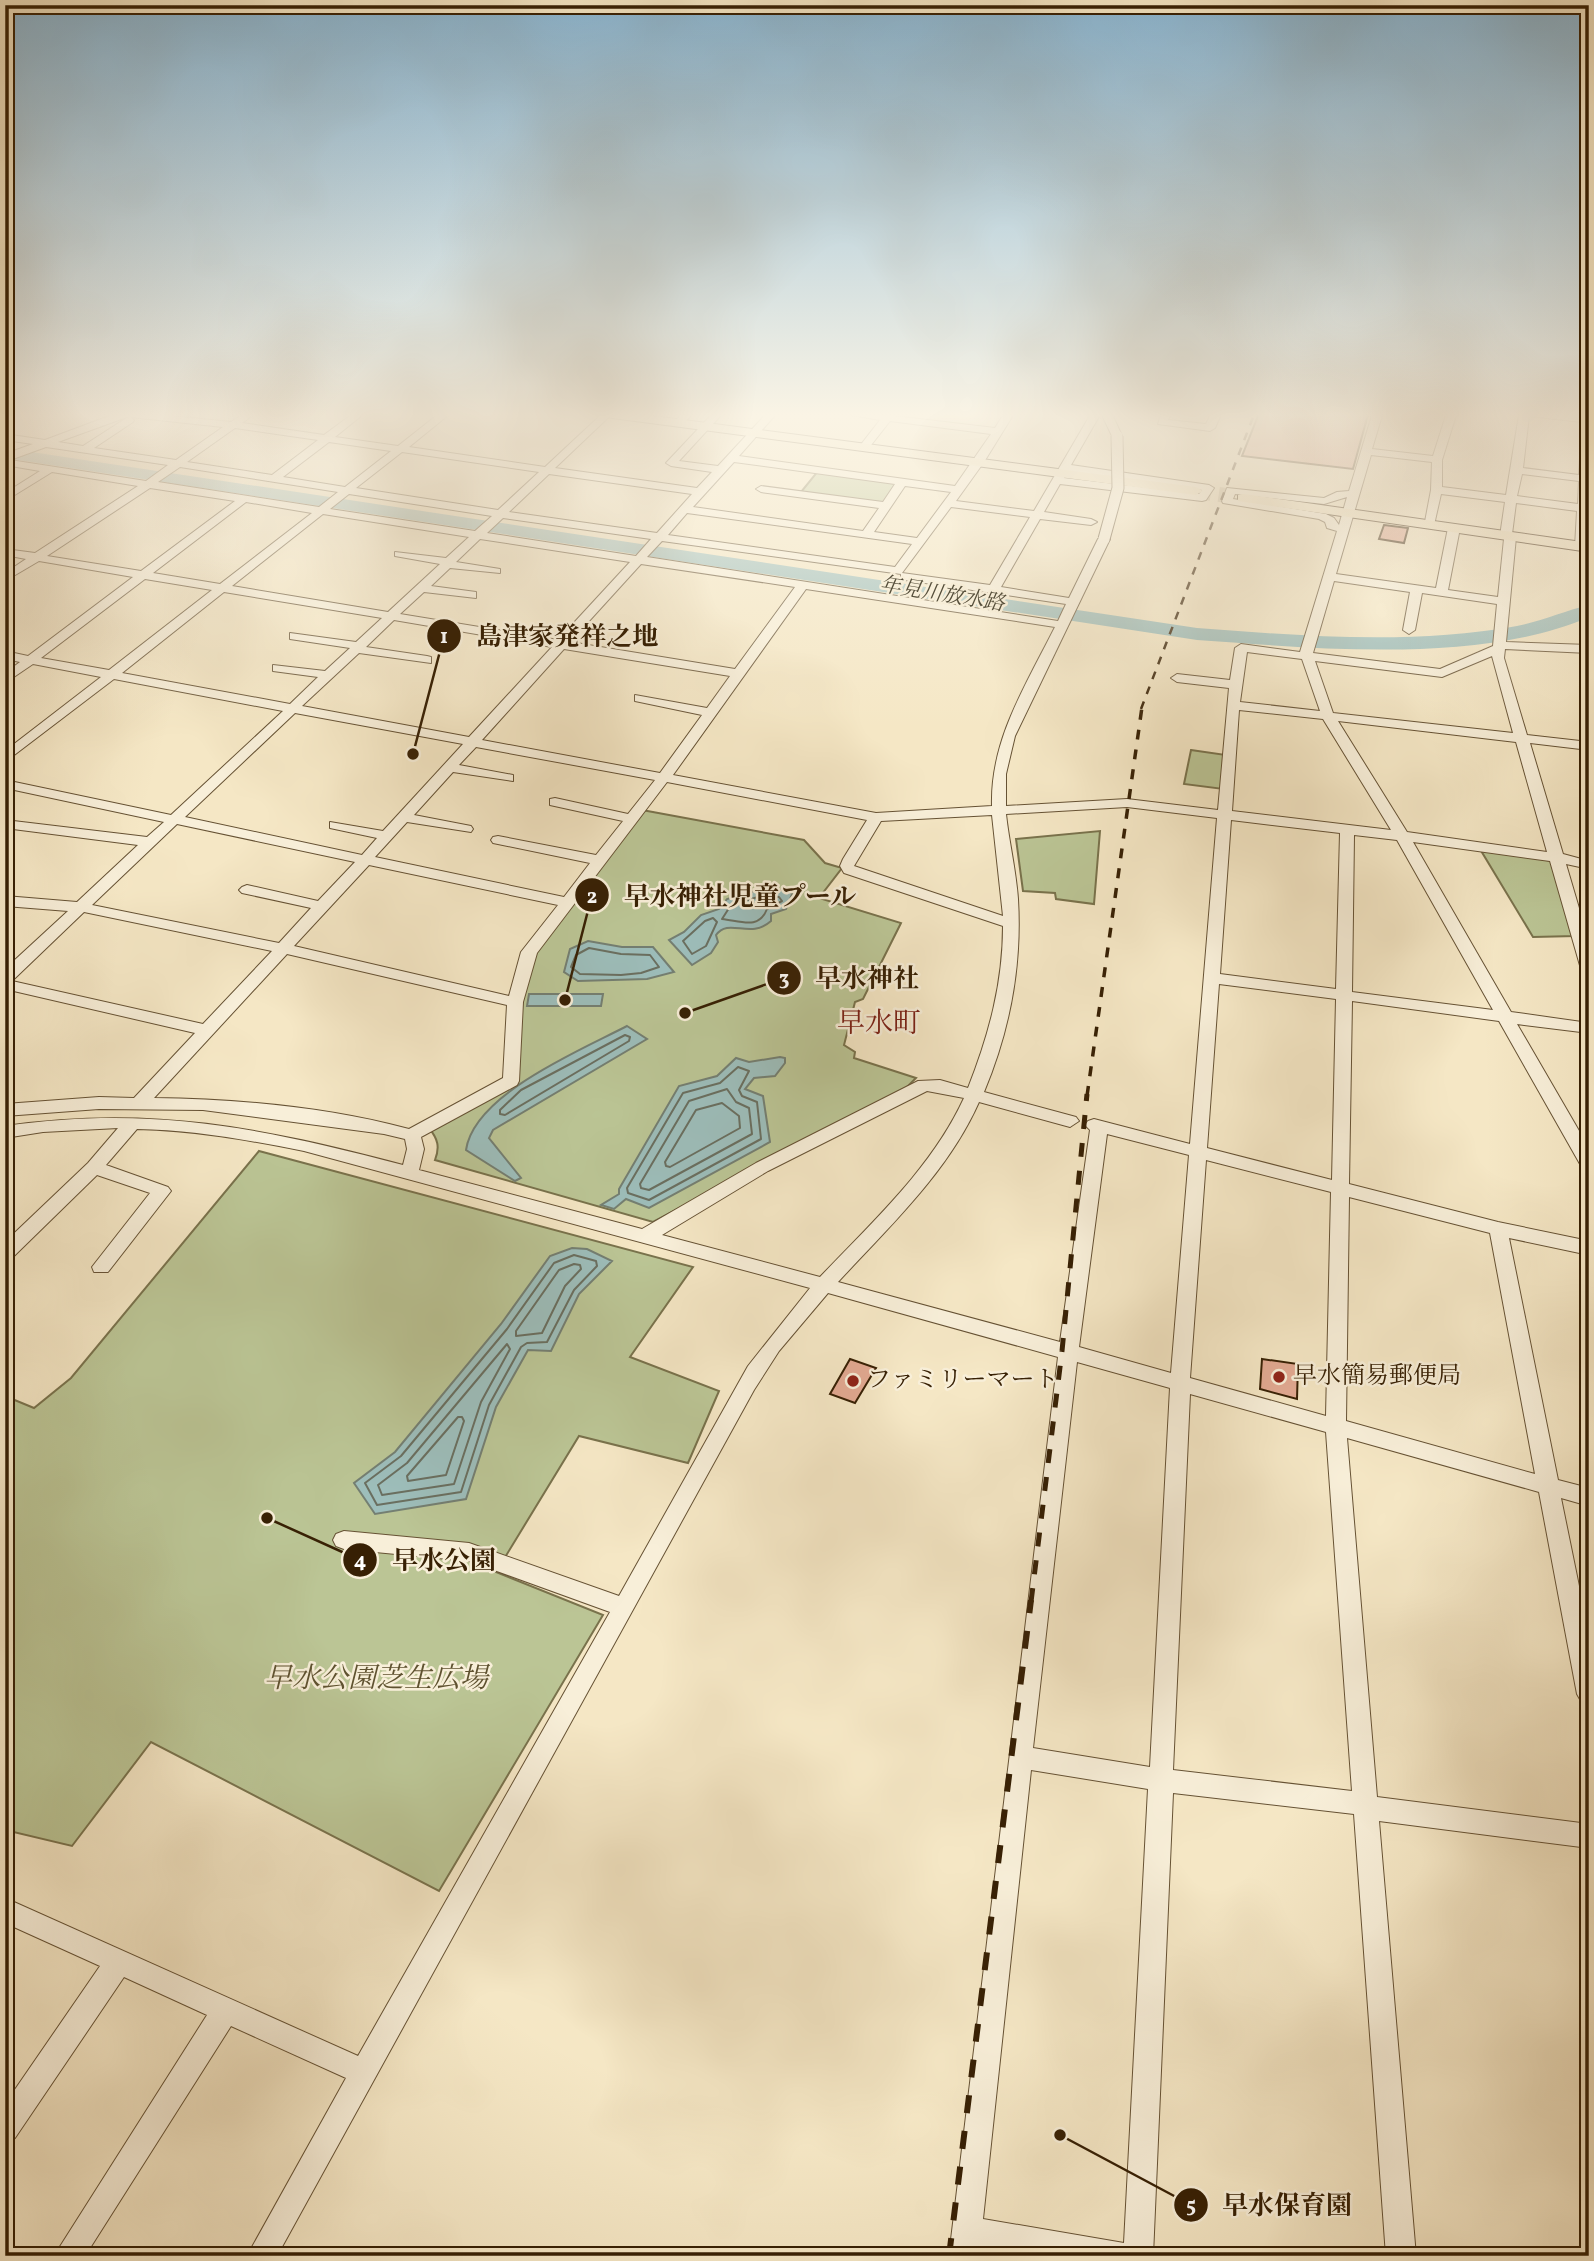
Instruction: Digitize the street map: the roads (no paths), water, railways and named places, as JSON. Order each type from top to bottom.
[{"type":"main road","points":[[1381,518],[1585,548]]},
{"type":"street","points":[[5,578],[98,518]]},
{"type":"street","points":[[5,679],[219,518]]},
{"type":"street","points":[[5,758],[312,518]]},
{"type":"street","points":[[367,518],[478,536],[641,557],[802,586],[1063,625]]},
{"type":"street","points":[[5,981],[174,818],[496,518]]},
{"type":"street","points":[[509,518],[898,571],[938,518]]},
{"type":"street","points":[[139,1103],[677,518]]},
{"type":"street","points":[[825,518],[866,535],[920,542]]},
{"type":"street","points":[[866,535],[877,518]]},
{"type":"street","points":[[993,590],[1033,518]]},
{"type":"street","points":[[1060,518],[1091,522]]},
{"type":"street","points":[[261,2256],[744,1387],[773,1345],[924,1173],[962,1118],[996,1034],[1008,993],[1008,878],[997,809],[1000,758],[1112,518]]},
{"type":"street","points":[[1325,518],[1330,520],[1331,527],[1342,529]]},
{"type":"street","points":[[1345,518],[1307,656],[1317,690],[1328,716],[1402,836],[1589,1164]]},
{"type":"street","points":[[1429,525],[1430,518]]},
{"type":"street","points":[[1509,518],[1498,647],[1555,857],[1589,969]]},
{"type":"street","points":[[1585,518],[1585,548]]},
{"type":"street","points":[[1441,593],[1454,528]]},
{"type":"street","points":[[5,552],[393,614],[740,674]]},
{"type":"street","points":[[399,554],[496,571]]},
{"type":"street","points":[[905,576],[1073,604]]},
{"type":"street","points":[[1329,577],[1503,601]]},
{"type":"street","points":[[5,1110],[99,1103],[256,1109],[384,1128],[411,1135],[511,1081],[515,1002],[528,952],[712,712],[802,586]]},
{"type":"street","points":[[422,588],[472,595]]},
{"type":"street","points":[[1409,631],[1416,589]]},
{"type":"street","points":[[294,636],[426,660]]},
{"type":"street","points":[[1138,2256],[1180,1384],[1233,705],[1241,648],[1442,673],[1498,647],[1589,649]]},
{"type":"street","points":[[5,655],[876,817],[1127,803],[1402,836],[1555,857],[1589,865]]},
{"type":"street","points":[[277,668],[328,675]]},
{"type":"street","points":[[1177,678],[1236,685]]},
{"type":"street","points":[[640,698],[712,712]]},
{"type":"street","points":[[1233,705],[1589,747]]},
{"type":"street","points":[[449,767],[508,778]]},
{"type":"street","points":[[5,784],[568,902]]},
{"type":"street","points":[[555,802],[631,819]]},
{"type":"street","points":[[403,817],[466,829]]},
{"type":"street","points":[[876,817],[846,866],[849,870],[1010,923]]},
{"type":"street","points":[[5,824],[149,842]]},
{"type":"street","points":[[335,825],[386,836]]},
{"type":"street","points":[[1347,829],[1336,1427],[1402,2256]]},
{"type":"street","points":[[498,840],[600,860]]},
{"type":"street","points":[[247,890],[321,906]]},
{"type":"street","points":[[5,901],[81,907],[282,948],[515,1002]]},
{"type":"street","points":[[1213,978],[1589,1028]]},
{"type":"street","points":[[5,981],[205,1030]]},
{"type":"street","points":[[645,1236],[762,1167],[915,1088],[932,1085],[1070,1121]]},
{"type":"street","points":[[5,1253],[94,1167],[132,1122]]},
{"type":"street","points":[[5,1132],[47,1126],[132,1122],[182,1124],[266,1137],[409,1172],[645,1236],[1589,1497]]},
{"type":"street","points":[[1120,2256],[965,2243],[1020,1757],[1097,1126],[1498,1229],[1589,1248]]},
{"type":"street","points":[[409,1172],[417,1148],[411,1135]]},
{"type":"street","points":[[94,1167],[162,1191],[101,1267]]},
{"type":"street","points":[[1498,1229],[1589,1694]]},
{"type":"street","points":[[344,1540],[469,1552],[624,1607]]},
{"type":"street","points":[[1020,1757],[1161,1780],[1348,1801],[1589,1836]]},
{"type":"street","points":[[5,1910],[365,2073]]},
{"type":"street","points":[[5,2127],[119,1962]]},
{"type":"street","points":[[68,2256],[225,2011]]},
{"type":"water","points":[[758,890],[788,890],[792,894],[786,909],[771,914],[771,921],[763,926],[755,929],[721,930],[716,935],[718,942],[711,953],[692,965],[669,940],[684,932],[701,915],[719,909],[727,899]]},
{"type":"water","points":[[588,941],[622,947],[653,947],[674,972],[647,979],[578,981],[564,972],[570,949]]},
{"type":"water","points":[[529,994],[603,994],[601,1006],[527,1006]]},
{"type":"water","points":[[627,1026],[647,1039],[493,1130],[489,1138],[521,1178],[515,1181],[466,1150],[473,1130],[488,1110],[508,1092],[558,1061]]},
{"type":"water","points":[[736,1058],[749,1062],[785,1058],[785,1063],[775,1076],[754,1078],[745,1089],[763,1096],[770,1142],[649,1208],[626,1199],[614,1209],[601,1205],[619,1194],[619,1189],[679,1086],[717,1076]]},
{"type":"water","points":[[572,1248],[587,1249],[612,1261],[579,1294],[551,1351],[528,1350],[496,1407],[466,1499],[375,1514],[354,1483],[395,1452],[501,1324],[550,1256]]},
{"type":"waterway","name":"年見川放水路","points":[[430,518],[1197,634],[1346,643],[1421,643],[1520,631],[1555,623],[1589,610]]},
{"type":"railway","points":[[1141,709],[1214,518]]},
{"type":"railway","points":[[1087,1096],[1142,707]]},
{"type":"railway","points":[[1031,1602],[1062,1351],[1087,1094]]},
{"type":"railway","points":[[949,2256],[1031,1600]]},
{"type":"place","name":"島津家発祥之地","points":[[413,754]]},
{"type":"place","name":"早水神社児童プール","points":[[565,1000]]},
{"type":"place","name":"早水神社","points":[[685,1013]]},
{"type":"place","name":"早水簡易郵便局","points":[[1279,1377]]},
{"type":"place","name":"ファミリーマート","points":[[853,1381]]},
{"type":"place","name":"早水公園","points":[[267,1518]]},
{"type":"place","name":"早水保育園","points":[[1060,2135]]},
{"type":"district","name":"早水町","points":[[879,1024]]},
{"type":"park label","name":"早水公園芝生広場","points":[[376,1679]]}]
